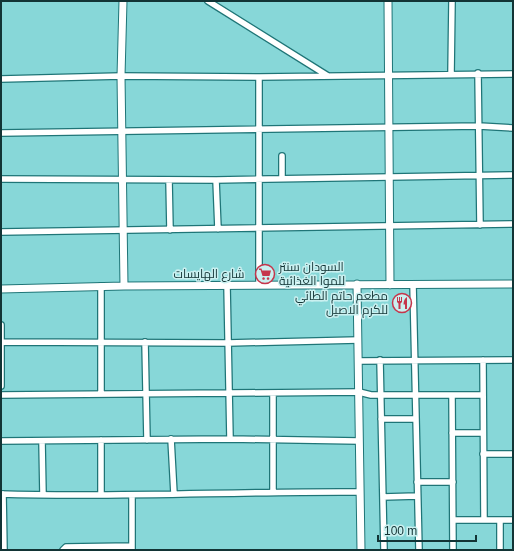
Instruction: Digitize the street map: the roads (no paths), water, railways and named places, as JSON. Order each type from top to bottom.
[{"type":"street","points":[[123,1],[121,76],[124,286]]},
{"type":"street","points":[[208,1],[328,76]]},
{"type":"street","points":[[388,1],[390,285]]},
{"type":"street","points":[[451,74],[452,1]]},
{"type":"street","points":[[1,79],[121,76],[260,77],[478,73],[513,74]]},
{"type":"street","points":[[478,73],[480,225]]},
{"type":"street","points":[[259,285],[258,228],[260,179],[260,77]]},
{"type":"street","points":[[1,133],[479,126],[513,128]]},
{"type":"street","points":[[282,156],[282,178]]},
{"type":"street","points":[[1,179],[216,180],[513,175]]},
{"type":"street","points":[[169,180],[170,230]]},
{"type":"street","points":[[216,180],[218,229]]},
{"type":"street","points":[[1,232],[513,224]]},
{"type":"street","points":[[357,284],[361,550]]},
{"type":"street","points":[[413,284],[415,361],[414,396],[419,550]]},
{"type":"street","name":"شارع الهايسات","points":[[1,289],[101,286],[513,284]]},
{"type":"street","points":[[227,285],[231,393],[230,439]]},
{"type":"street","points":[[101,286],[101,394]]},
{"type":"street","points":[[1,324],[1,386]]},
{"type":"street","points":[[1,342],[228,343],[358,340]]},
{"type":"street","points":[[145,342],[147,440]]},
{"type":"street","points":[[358,360],[513,360]]},
{"type":"street","points":[[380,360],[384,550]]},
{"type":"street","points":[[482,360],[484,520]]},
{"type":"street","points":[[1,395],[359,392],[365,395],[483,395]]},
{"type":"street","points":[[273,393],[273,491]]},
{"type":"street","points":[[452,395],[453,550]]},
{"type":"street","points":[[381,419],[415,419]]},
{"type":"street","points":[[452,433],[483,433]]},
{"type":"street","points":[[171,439],[174,494]]},
{"type":"street","points":[[1,441],[230,439],[359,441]]},
{"type":"street","points":[[101,440],[101,495]]},
{"type":"street","points":[[42,441],[43,495]]},
{"type":"street","points":[[483,454],[513,454]]},
{"type":"street","points":[[417,482],[453,482]]},
{"type":"street","points":[[4,550],[2,528],[2,494],[101,495],[273,491],[360,492]]},
{"type":"street","points":[[64,550],[66,547],[132,548],[132,494]]},
{"type":"street","points":[[383,497],[417,496]]},
{"type":"street","points":[[453,520],[513,520]]},
{"type":"street","points":[[500,520],[500,550]]},
{"type":"place","name":"السودان سنتر للموا الغذائية","points":[[265,274]]},
{"type":"place","name":"مطعم حاتم الطائي للكرم الاصيل","points":[[402,303]]}]
